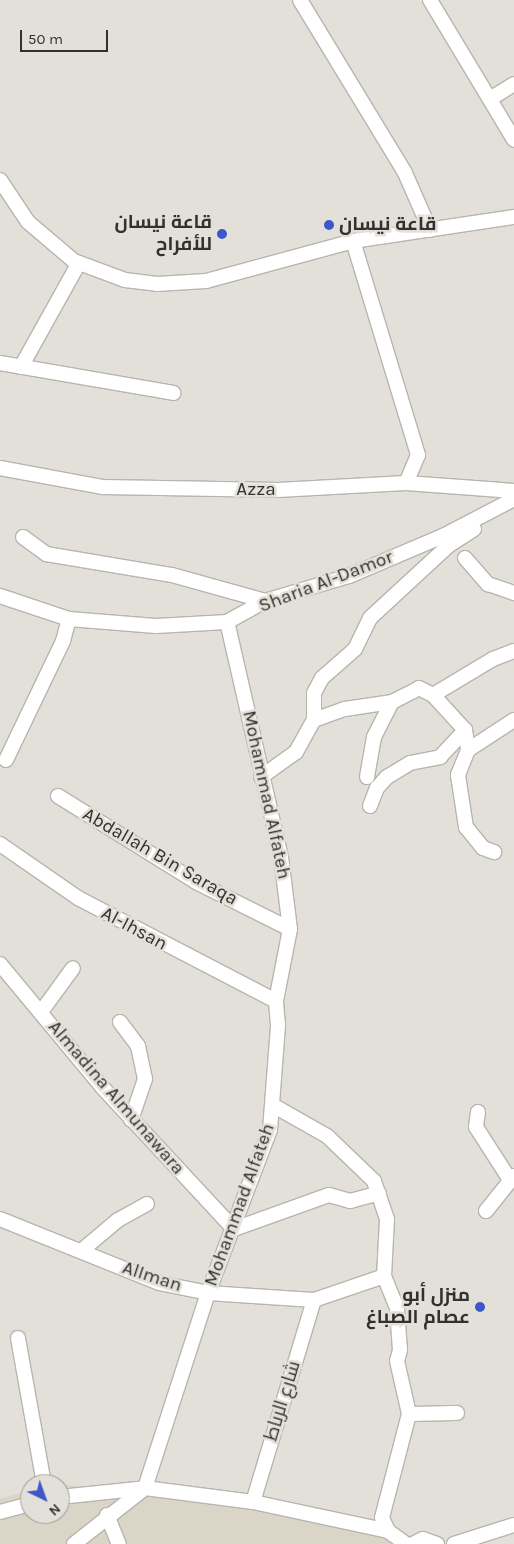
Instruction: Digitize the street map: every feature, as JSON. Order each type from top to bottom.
[{"type":"street","points":[[300,0],[405,173],[430,230]]},
{"type":"street","points":[[435,2],[514,140]]},
{"type":"street","points":[[490,99],[514,84]]},
{"type":"street","points":[[0,180],[28,222],[79,263],[141,283],[190,284],[353,241],[514,217]]},
{"type":"street","points":[[353,241],[418,455],[406,484]]},
{"type":"street","points":[[20,367],[79,263]]},
{"type":"street","points":[[0,363],[173,393]]},
{"type":"street","name":"Azza","points":[[0,468],[104,487],[278,490],[406,484],[514,491]]},
{"type":"street","points":[[261,777],[296,752],[314,720],[314,693],[322,678],[355,649],[370,618],[448,546],[514,500]]},
{"type":"street","name":"Sharia Al-Damor","points":[[0,596],[69,619],[156,626],[227,622],[265,601],[349,576],[443,536],[514,500]]},
{"type":"street","points":[[23,537],[46,554],[172,575],[265,601]]},
{"type":"street","points":[[465,558],[488,584],[514,592]]},
{"type":"street","points":[[2,759],[63,641],[69,619]]},
{"type":"street","name":"Mohammad Alfateh","points":[[145,1488],[208,1293],[234,1229],[270,1130],[274,1106],[276,1001],[290,929],[281,857],[261,777],[227,622]]},
{"type":"street","points":[[433,695],[493,660],[514,651]]},
{"type":"street","points":[[314,720],[345,709],[392,702],[419,688],[433,695],[465,730],[468,750],[458,775],[466,827],[483,848],[494,852]]},
{"type":"street","points":[[367,777],[374,737],[392,702]]},
{"type":"street","points":[[468,750],[514,720]]},
{"type":"street","points":[[370,806],[377,788],[387,777],[410,763],[440,757],[465,730]]},
{"type":"street","name":"Abdallah Bin Saraqa","points":[[58,796],[196,882],[290,929]]},
{"type":"street","name":"Al-Ihsan","points":[[0,844],[78,898],[276,1001]]},
{"type":"street","name":"Almadina Almunawara","points":[[0,964],[131,1120],[234,1229]]},
{"type":"street","points":[[41,1012],[73,968]]},
{"type":"street","points":[[120,1022],[138,1046],[145,1079],[131,1120]]},
{"type":"street","points":[[274,1106],[327,1136],[374,1181],[388,1219],[387,1261],[384,1276],[397,1309],[400,1350],[397,1361],[409,1414],[382,1518],[388,1531]]},
{"type":"street","points":[[478,1112],[476,1127],[512,1178],[486,1211]]},
{"type":"street","points":[[234,1229],[329,1196],[350,1201],[379,1193]]},
{"type":"street","points":[[81,1250],[118,1220],[147,1204]]},
{"type":"street","name":"AlIman","points":[[0,1218],[158,1283],[208,1293],[314,1300],[384,1276]]},
{"type":"street","name":"شارع الرباط","points":[[253,1502],[314,1300]]},
{"type":"street","points":[[18,1338],[42,1474]]},
{"type":"street","points":[[409,1414],[457,1413]]},
{"type":"street","points":[[74,1544],[107,1515],[145,1488]]},
{"type":"street","points":[[70,1496],[145,1488],[253,1502],[388,1531],[406,1544]]},
{"type":"street","points":[[0,1512],[20,1507]]},
{"type":"street","points":[[107,1515],[119,1544]]},
{"type":"street","points":[[454,1544],[514,1525]]},
{"type":"street","points":[[413,1544],[428,1539],[437,1544]]},
{"type":"shaded area","points":[[70,1486],[237,1494],[411,1544],[0,1544],[0,1499],[20,1493],[20,1524],[70,1524]]},
{"type":"place","name":"قاعة نيسان","points":[[329,225]]},
{"type":"place","name":"قاعة نيسان للأفراح","points":[[222,234]]},
{"type":"place","name":"منزل أبو عصام الصباغ","points":[[480,1307]]}]
